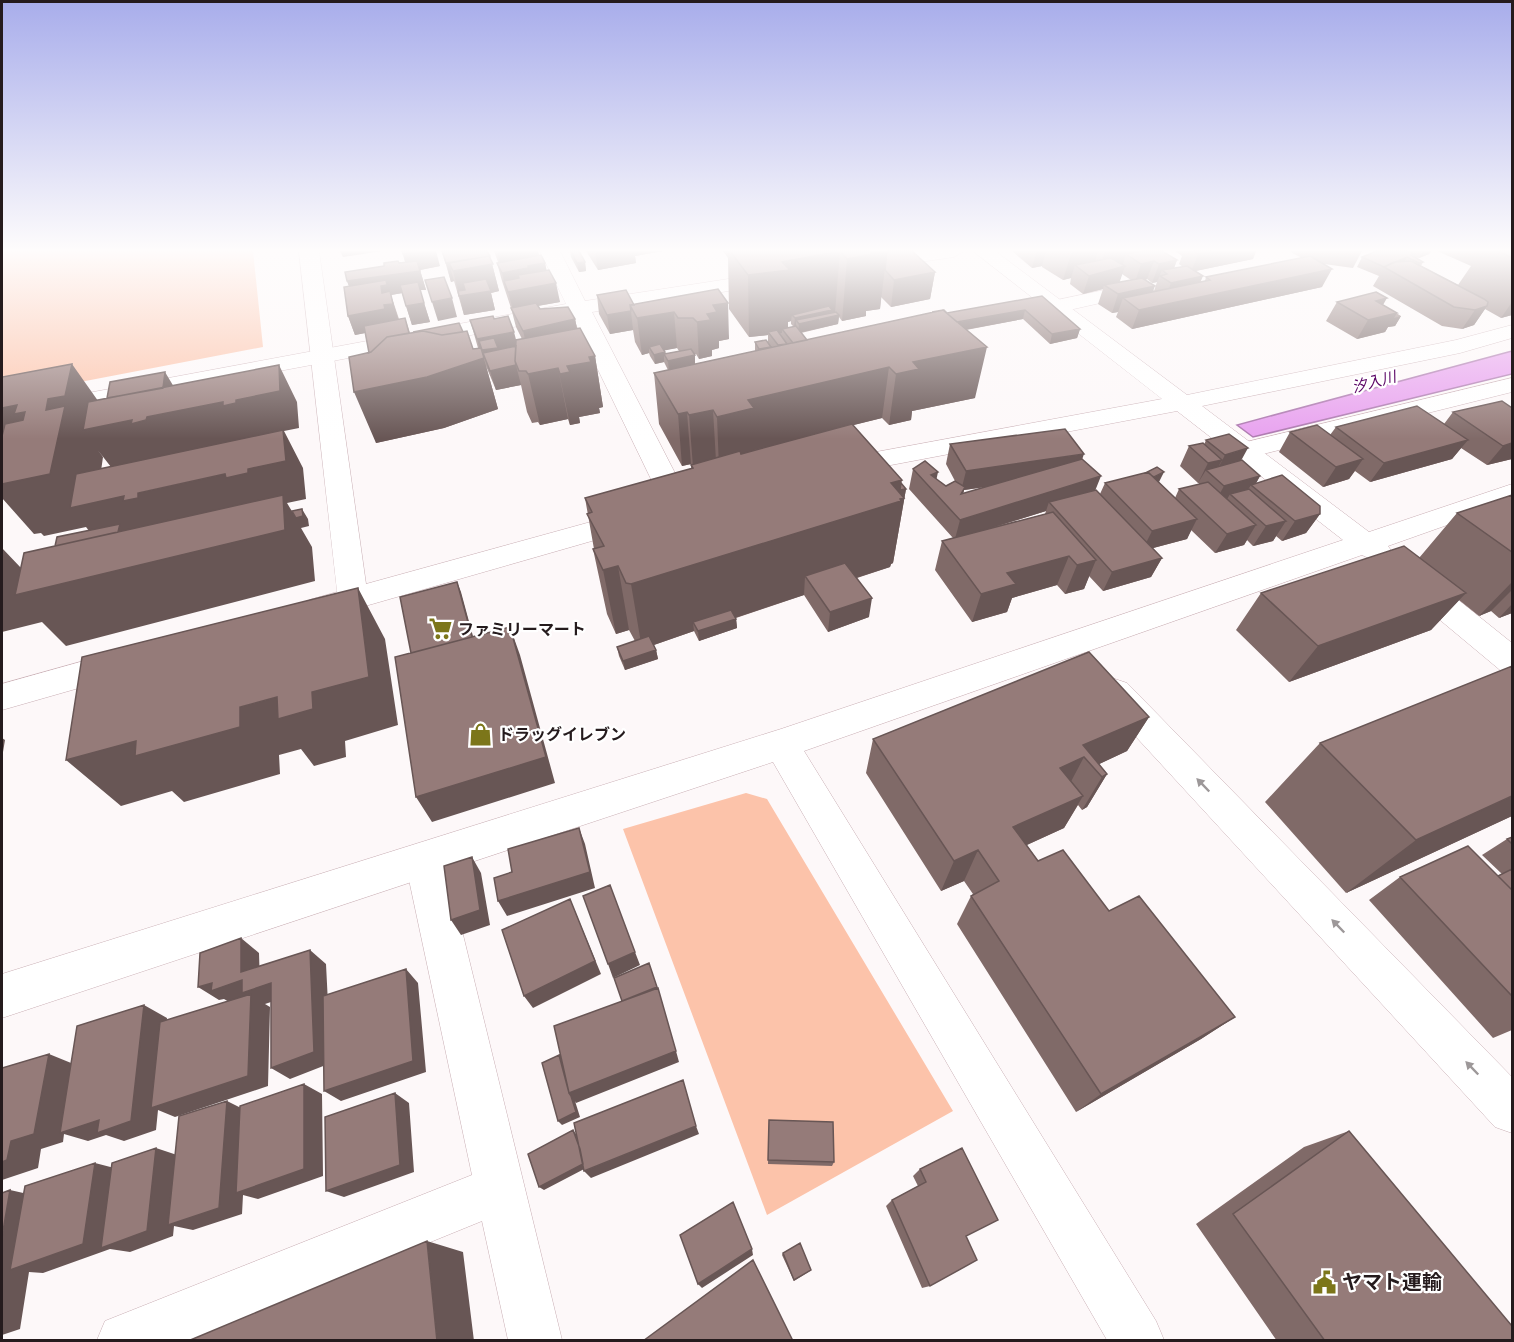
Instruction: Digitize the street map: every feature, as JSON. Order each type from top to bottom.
[{"type":"street","points":[[316,314],[353,599]]},
{"type":"street","points":[[2,416],[548,314]]},
{"type":"street","points":[[296,615],[690,503],[582,314]]},
{"type":"street","points":[[1065,314],[1365,542],[1512,661]]},
{"type":"street","points":[[817,472],[1182,403],[1460,346],[1512,331]]},
{"type":"street","points":[[1243,451],[1512,385]]},
{"type":"street","points":[[2,996],[781,744],[1512,493]]},
{"type":"street","points":[[1069,644],[1512,1110]]},
{"type":"street","points":[[2,697],[149,656]]},
{"type":"street","points":[[781,744],[1137,1341]]},
{"type":"street","points":[[425,861],[535,1341]]},
{"type":"street","points":[[124,1341],[499,1189]]},
{"type":"shaded area","points":[[2,314],[260,314],[263,347],[2,397]]},
{"type":"shaded area","points":[[1512,351],[1512,374],[1253,437],[1237,425]]},
{"type":"shaded area","points":[[746,793],[767,799],[953,1111],[767,1215],[623,829]]},
{"type":"building","points":[[514,314],[572,314],[575,319],[523,331]]},
{"type":"building","points":[[635,314],[664,314],[637,318]]},
{"type":"building","points":[[675,314],[709,314],[707,314],[711,320],[697,322],[693,318],[678,318]]},
{"type":"building","points":[[798,314],[815,314],[795,318],[792,315]]},
{"type":"building","points":[[828,314],[839,315],[799,324],[796,320]]},
{"type":"building","points":[[926,314],[947,314],[987,347],[913,362],[919,369],[896,374],[889,367],[748,400],[754,408],[717,417],[713,410],[689,415],[687,412],[678,414],[654,373]]},
{"type":"building","points":[[947,314],[1004,314],[957,322]]},
{"type":"building","points":[[1029,314],[1062,314],[1080,329],[1052,334]]},
{"type":"building","points":[[1357,314],[1394,314],[1368,320]]},
{"type":"building","points":[[493,316],[494,319],[508,316],[514,332],[477,339],[470,320]]},
{"type":"building","points":[[405,318],[409,333],[387,337],[369,353],[364,326]]},
{"type":"building","points":[[459,323],[463,332],[442,335],[423,331],[413,332]]},
{"type":"building","points":[[796,326],[807,340],[793,343],[782,329]]},
{"type":"building","points":[[580,328],[595,356],[589,357],[591,362],[567,366],[570,372],[560,374],[558,368],[528,374],[526,371],[519,371],[515,361],[516,340]]},
{"type":"building","points":[[777,330],[787,344],[778,345],[768,332]]},
{"type":"building","points":[[423,331],[442,335],[467,331],[473,349],[481,348],[484,358],[427,377],[354,392],[349,357],[371,352],[387,337]]},
{"type":"building","points":[[494,338],[498,348],[482,350],[479,341]]},
{"type":"building","points":[[766,340],[771,347],[759,349],[755,342]]},
{"type":"building","points":[[660,344],[665,352],[654,355],[649,347]]},
{"type":"building","points":[[516,346],[516,365],[490,371],[483,353]]},
{"type":"building","points":[[691,349],[695,355],[668,361],[664,354]]},
{"type":"building","points":[[72,364],[65,396],[48,399],[46,410],[65,406],[50,474],[2,484],[2,436],[5,424],[23,420],[25,412],[14,414],[17,405],[2,408],[2,377]]},
{"type":"building","points":[[279,365],[280,391],[236,400],[236,403],[223,406],[223,402],[147,417],[146,420],[131,424],[132,420],[83,430],[88,402]]},
{"type":"building","points":[[165,372],[163,388],[107,398],[110,382]]},
{"type":"building","points":[[1502,401],[1512,408],[1512,443],[1503,446],[1453,412]]},
{"type":"building","points":[[1417,406],[1468,440],[1384,463],[1336,427]]},
{"type":"building","points":[[852,424],[902,480],[891,483],[904,498],[900,499],[901,501],[631,584],[626,583],[618,566],[603,570],[593,549],[604,546],[587,514],[592,512],[585,498],[693,468],[691,465],[740,451],[741,454]]},
{"type":"building","points":[[1317,425],[1363,459],[1336,467],[1290,432]]},
{"type":"building","points":[[1065,429],[1084,454],[966,471],[950,444]]},
{"type":"building","points":[[283,430],[286,461],[248,469],[248,473],[226,478],[225,474],[138,493],[138,498],[123,501],[124,496],[70,508],[76,474]]},
{"type":"building","points":[[1229,434],[1248,448],[1225,455],[1206,440]]},
{"type":"building","points":[[1203,443],[1222,460],[1208,463],[1189,446]]},
{"type":"building","points":[[1082,459],[1101,476],[960,520],[913,469],[925,461],[938,472],[931,475],[946,486],[955,481],[965,487],[961,494]]},
{"type":"building","points":[[1242,460],[1260,476],[1224,486],[1206,470]]},
{"type":"building","points":[[1157,467],[1164,472],[1154,477],[1147,472]]},
{"type":"building","points":[[1148,472],[1197,519],[1152,531],[1105,483]]},
{"type":"building","points":[[1282,475],[1320,506],[1320,514],[1295,521],[1251,485]]},
{"type":"building","points":[[1208,482],[1256,525],[1227,534],[1179,489]]},
{"type":"building","points":[[1249,489],[1286,521],[1266,526],[1230,494]]},
{"type":"building","points":[[1096,490],[1162,558],[1112,572],[1049,502]]},
{"type":"building","points":[[283,495],[285,530],[15,595],[24,553]]},
{"type":"building","points":[[1512,495],[1512,552],[1457,513]]},
{"type":"building","points":[[302,509],[303,516],[296,518],[292,511]]},
{"type":"building","points":[[1053,512],[1096,560],[1077,565],[1069,556],[1007,573],[1016,584],[981,594],[942,541]]},
{"type":"building","points":[[120,524],[118,532],[55,546],[57,537]]},
{"type":"building","points":[[1404,546],[1466,593],[1318,646],[1261,593]]},
{"type":"building","points":[[845,563],[872,598],[830,612],[805,576]]},
{"type":"building","name":"ファミリーマート","points":[[457,582],[472,637],[411,653],[400,597]]},
{"type":"building","points":[[358,588],[369,677],[312,692],[313,709],[278,719],[277,697],[240,707],[240,727],[135,756],[136,741],[66,760],[82,657]]},
{"type":"building","points":[[731,610],[736,619],[698,631],[693,622]]},
{"type":"building","name":"ドラッグイレブン","points":[[510,627],[546,757],[416,797],[395,657]]},
{"type":"building","points":[[649,636],[656,650],[623,661],[617,647]]},
{"type":"building","points":[[1089,652],[1149,717],[1083,745],[1107,774],[1102,777],[1084,757],[1060,768],[1083,796],[1013,827],[1038,861],[1063,850],[1109,911],[1139,896],[1235,1017],[1101,1094],[971,896],[999,881],[978,850],[954,861],[873,739]]},
{"type":"building","points":[[1512,666],[1512,796],[1416,840],[1320,743]]},
{"type":"building","points":[[579,828],[590,872],[498,901],[494,878],[512,872],[508,849]]},
{"type":"building","points":[[1468,846],[1512,890],[1512,996],[1400,877]]},
{"type":"building","points":[[472,857],[480,910],[451,920],[444,866]]},
{"type":"building","points":[[1512,869],[1512,890],[1498,876]]},
{"type":"building","points":[[610,885],[635,952],[608,964],[583,896]]},
{"type":"building","points":[[570,899],[595,961],[524,996],[502,930]]},
{"type":"building","points":[[241,938],[241,972],[310,950],[314,1052],[271,1068],[271,983],[242,993],[242,980],[211,991],[212,983],[198,987],[200,953]]},
{"type":"building","points":[[649,963],[657,987],[622,1001],[614,978]]},
{"type":"building","points":[[406,969],[413,1061],[324,1091],[323,996]]},
{"type":"building","points":[[658,988],[676,1051],[569,1093],[554,1026]]},
{"type":"building","points":[[251,994],[248,1076],[151,1108],[160,1022]]},
{"type":"building","points":[[144,1005],[131,1121],[97,1133],[99,1120],[60,1133],[77,1026]]},
{"type":"building","points":[[49,1054],[34,1134],[11,1141],[7,1160],[2,1162],[2,1068]]},
{"type":"building","points":[[559,1055],[576,1112],[558,1121],[542,1063]]},
{"type":"building","points":[[683,1080],[696,1126],[584,1171],[574,1123]]},
{"type":"building","points":[[304,1084],[304,1169],[236,1193],[240,1106]]},
{"type":"building","points":[[395,1093],[400,1165],[326,1191],[325,1117]]},
{"type":"building","points":[[227,1101],[219,1208],[168,1225],[179,1116]]},
{"type":"building","points":[[769,1120],[833,1122],[834,1162],[768,1160]]},
{"type":"building","points":[[573,1130],[583,1164],[539,1187],[528,1154]]},
{"type":"building","name":"ヤマト運輸","points":[[1349,1131],[1512,1326],[1512,1341],[1325,1341],[1233,1214]]},
{"type":"building","points":[[156,1148],[147,1231],[101,1248],[112,1163]]},
{"type":"building","points":[[962,1148],[998,1220],[966,1236],[977,1260],[930,1286],[892,1200],[926,1182],[920,1169]]},
{"type":"building","points":[[95,1163],[83,1244],[10,1270],[25,1186]]},
{"type":"building","points":[[10,1190],[2,1237],[2,1193]]},
{"type":"building","points":[[733,1202],[752,1249],[698,1284],[680,1235]]},
{"type":"building","points":[[427,1241],[437,1341],[188,1341]]},
{"type":"building","points":[[800,1243],[811,1270],[794,1280],[783,1253]]},
{"type":"building","points":[[753,1260],[793,1341],[643,1341]]},
{"type":"place","name":"ファミリーマート","points":[[440,629]]},
{"type":"place","name":"ドラッグイレブン","points":[[480,734]]},
{"type":"place","name":"ヤマト運輸","points":[[1324,1282]]},
{"type":"water label","name":"汐入川","points":[[1374,382]]}]
